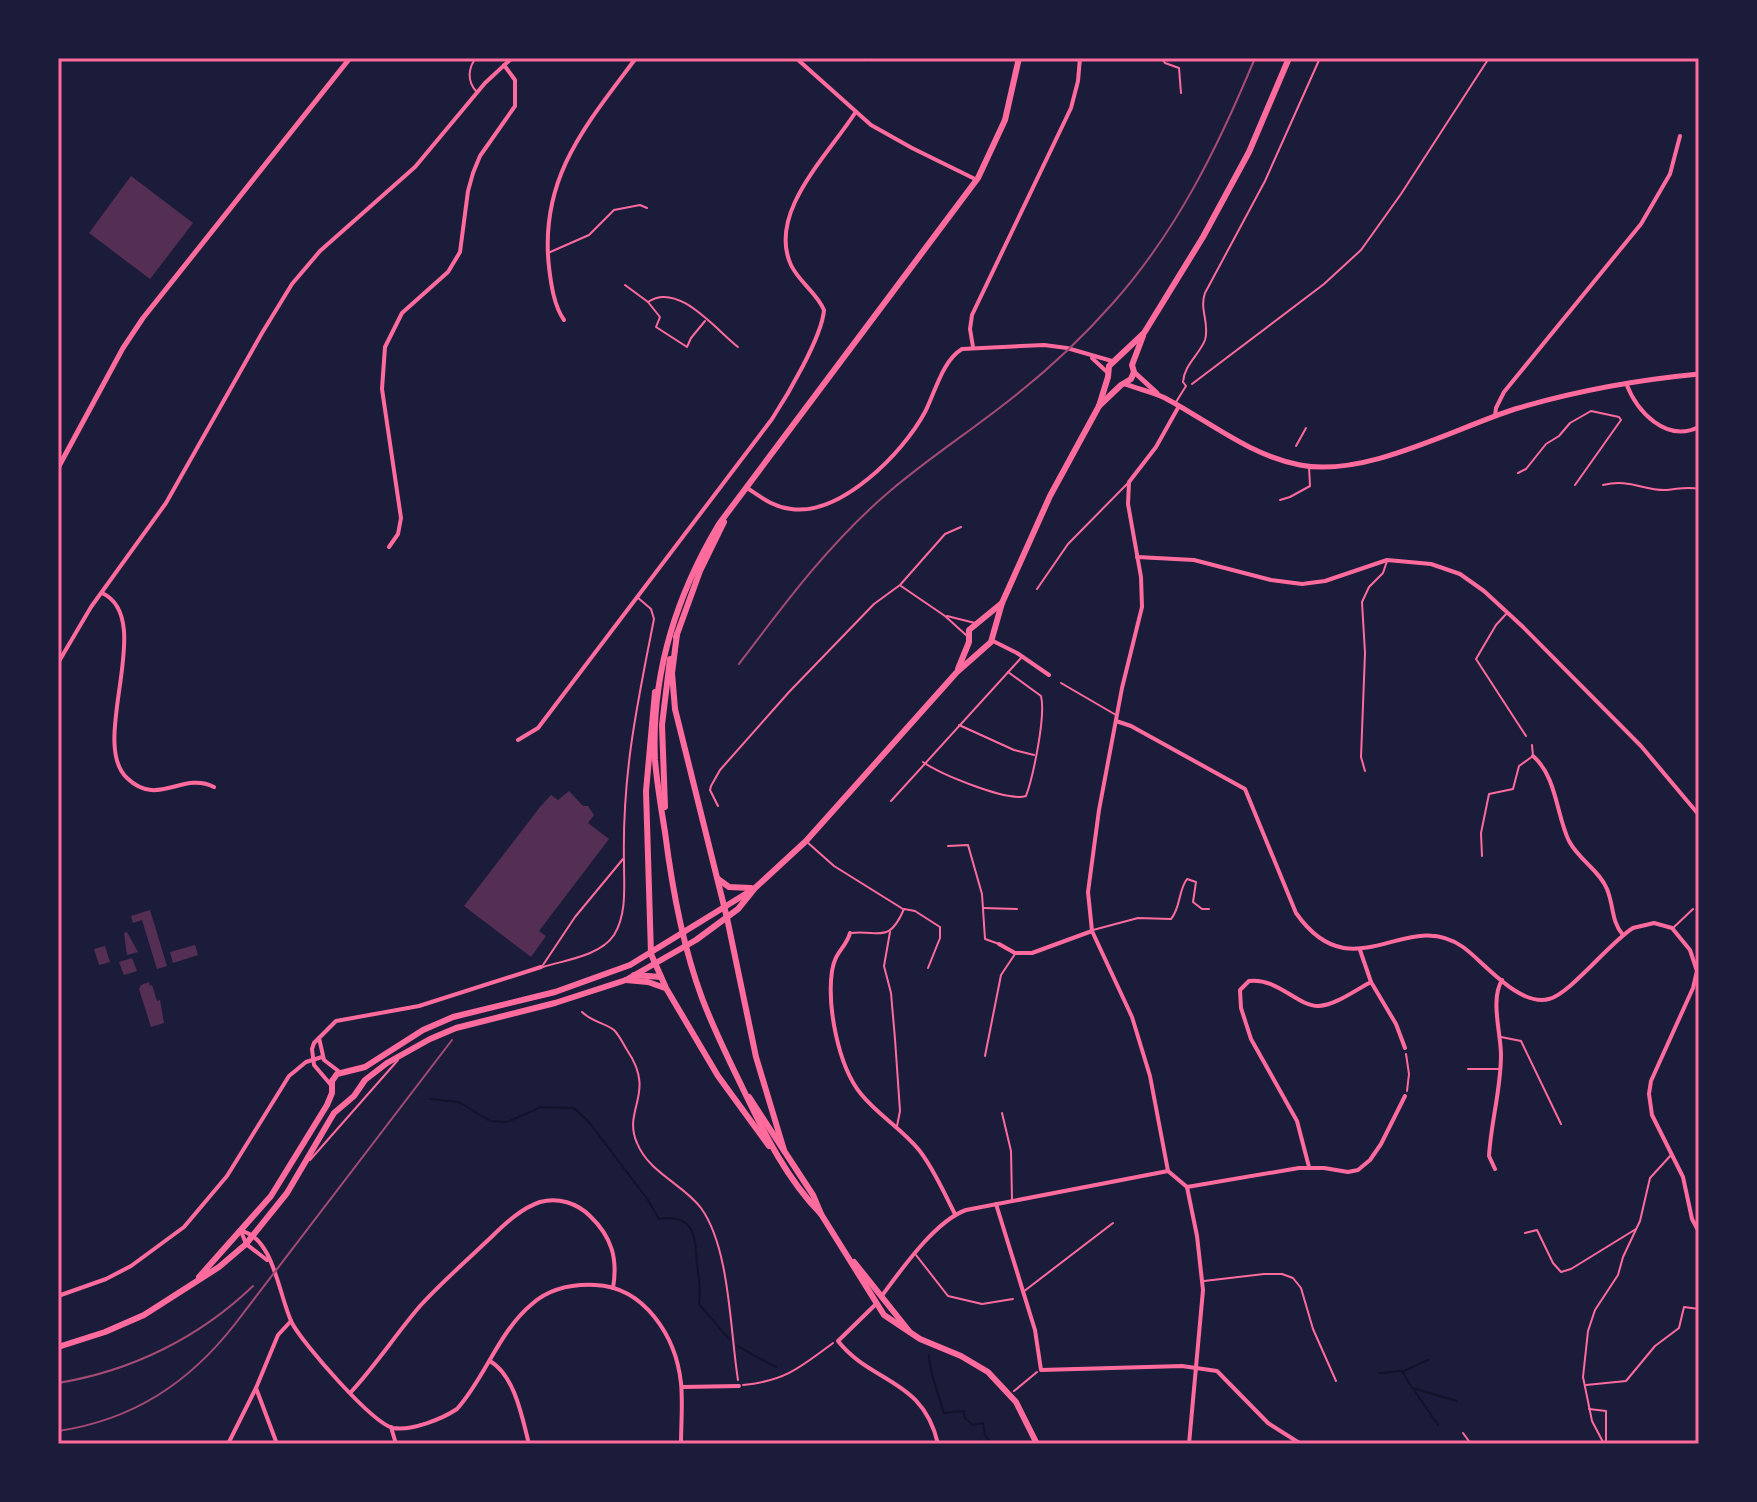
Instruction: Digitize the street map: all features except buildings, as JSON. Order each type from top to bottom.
[{"type":"main road","points":[[821,1214],[808,1201],[775,1151],[726,1089],[666,988],[651,954],[646,843],[647,758],[655,687],[686,585],[704,549],[977,180],[1005,120],[1019,58]]},
{"type":"main road","points":[[1099,406],[1131,379],[1144,333],[1228,194],[1289,58]]},
{"type":"main road","points":[[58,1347],[90,1338],[162,1305],[219,1267],[246,1244],[301,1170],[330,1120],[379,1069],[438,1035],[465,1025],[555,1003],[626,980],[724,920],[806,841],[992,636],[1002,603],[1056,482],[1099,406],[1114,360],[1144,333]]},
{"type":"main road","points":[[1114,360],[1127,360],[1133,368]]},
{"type":"main road","points":[[1108,374],[1123,384]]},
{"type":"main road","points":[[667,853],[662,725],[667,678],[677,634],[700,571],[725,519]]},
{"type":"main road","points":[[957,672],[969,630],[1002,603]]},
{"type":"main road","points":[[978,624],[986,625],[992,636]]},
{"type":"main road","points":[[677,634],[672,673],[675,709],[718,879],[721,909],[756,1057],[784,1150]]},
{"type":"main road","points":[[968,639],[973,647],[982,648]]},
{"type":"main road","points":[[663,657],[655,750],[667,853],[679,918],[696,980],[719,1041],[775,1151]]},
{"type":"main road","points":[[718,879],[729,887],[755,888]]},
{"type":"main road","points":[[197,1280],[279,1185],[332,1089],[334,1077],[365,1067],[416,1034],[443,1021],[576,985],[618,970],[651,954],[755,888]]},
{"type":"main road","points":[[634,975],[661,977]]},
{"type":"main road","points":[[626,980],[666,988]]},
{"type":"main road","points":[[345,1073],[356,1079],[358,1088]]},
{"type":"main road","points":[[332,1089],[339,1099],[349,1099]]},
{"type":"main road","points":[[744,1090],[879,1300],[909,1332],[972,1361],[988,1372],[1010,1394],[1028,1421],[1037,1444]]},
{"type":"street","points":[[58,468],[136,327],[350,58]]},
{"type":"street","points":[[58,663],[102,593],[166,503],[257,340],[292,284],[320,251],[415,167],[476,92],[512,58]]},
{"type":"street","points":[[564,320],[559,314],[552,287],[548,253],[552,202],[563,164],[582,129],[636,58]]},
{"type":"street","points":[[796,58],[855,113],[904,144],[977,180]]},
{"type":"street","points":[[973,347],[970,329],[972,315],[1071,108],[1080,58]]},
{"type":"street","points":[[389,547],[400,530],[401,518],[382,389],[385,347],[402,313],[448,272],[460,252],[473,173],[480,156],[515,106],[515,80],[504,65]]},
{"type":"street","points":[[518,740],[538,728],[787,398],[824,314],[821,302],[791,266],[785,245],[785,227],[797,196],[855,113]]},
{"type":"street","points":[[1495,416],[1501,396],[1641,224],[1670,174],[1680,136]]},
{"type":"street","points":[[747,488],[771,504],[789,509],[816,508],[835,501],[860,484],[898,449],[924,414],[952,356],[962,349],[1054,346],[1079,351],[1108,374]]},
{"type":"street","points":[[1090,357],[1114,360]]},
{"type":"street","points":[[1133,368],[1161,396]]},
{"type":"street","points":[[1123,384],[1161,396],[1249,448],[1272,458],[1309,466],[1335,467],[1362,463],[1495,416],[1572,394],[1626,383],[1699,374]]},
{"type":"street","points":[[1626,383],[1638,407],[1657,424],[1670,431],[1682,432],[1699,427]]},
{"type":"street","points":[[1177,405],[1156,447],[1129,482],[1128,504],[1142,607],[1116,718],[1088,892],[1092,931],[1135,1027],[1150,1076],[1168,1171],[1187,1187],[1203,1282],[1189,1444]]},
{"type":"street","points":[[1137,557],[1194,560],[1271,580],[1302,584],[1325,581],[1387,560],[1420,562],[1454,572],[1476,584],[1507,612],[1641,746],[1699,815]]},
{"type":"street","points":[[102,593],[115,600],[124,620],[115,750],[123,774],[150,791],[197,781],[214,787]]},
{"type":"street","points":[[992,636],[1049,675]]},
{"type":"street","points":[[1116,718],[1245,789],[1285,890],[1301,920],[1336,946],[1360,950],[1414,936],[1444,936],[1463,947],[1526,997],[1539,1000],[1553,998],[1633,928],[1646,924],[1672,928],[1690,950],[1698,978],[1651,1081],[1649,1094],[1652,1115],[1683,1177],[1692,1219],[1699,1232]]},
{"type":"street","points":[[1533,756],[1546,772],[1571,844],[1604,883],[1613,920],[1623,935]]},
{"type":"street","points":[[999,944],[1015,953],[1032,953],[1092,931]]},
{"type":"street","points":[[850,933],[848,941],[837,952],[832,970],[831,995],[836,1033],[857,1088],[920,1152],[955,1214]]},
{"type":"street","points":[[1360,950],[1371,982],[1396,1024],[1405,1048]]},
{"type":"street","points":[[332,1089],[312,1059],[312,1049],[328,1027],[342,1019],[419,1006],[541,967]]},
{"type":"street","points":[[1495,1169],[1489,1150],[1500,1069],[1498,988],[1502,980]]},
{"type":"street","points":[[1309,1167],[1297,1121],[1251,1039],[1241,1008],[1240,990],[1249,981],[1263,981],[1319,1006],[1371,982]]},
{"type":"street","points":[[319,1038],[322,1057],[328,1065],[345,1073]]},
{"type":"street","points":[[58,1296],[106,1279],[131,1266],[184,1227],[227,1176],[289,1076],[312,1059],[322,1057]]},
{"type":"street","points":[[1187,1187],[1309,1167],[1348,1172],[1364,1167],[1381,1144],[1405,1096]]},
{"type":"street","points":[[938,1444],[929,1418],[916,1398],[850,1354],[838,1341],[955,1214],[1168,1171]]},
{"type":"street","points":[[351,1392],[422,1304],[456,1269],[518,1213],[540,1202],[573,1204],[601,1227],[616,1261],[613,1288]]},
{"type":"street","points":[[996,1204],[1035,1330],[1041,1370],[1197,1367],[1217,1371],[1268,1423],[1301,1444]]},
{"type":"street","points":[[241,1231],[261,1242],[277,1274],[291,1321],[309,1349],[378,1419],[391,1427],[411,1426],[454,1411],[518,1318],[544,1295],[575,1286],[613,1288],[634,1297],[658,1321],[676,1361],[682,1387],[681,1444]]},
{"type":"street","points":[[241,1231],[246,1244],[267,1258]]},
{"type":"street","points":[[228,1444],[278,1335],[291,1321]]},
{"type":"street","points":[[490,1361],[500,1367],[507,1378],[529,1444]]},
{"type":"street","points":[[682,1387],[739,1386]]},
{"type":"street","points":[[256,1388],[277,1444]]},
{"type":"street","points":[[391,1427],[396,1444]]},
{"type":"lane","points":[[476,58],[472,63],[470,83],[476,92]]},
{"type":"lane","points":[[1161,58],[1165,63],[1179,68],[1181,93]]},
{"type":"lane","points":[[1177,405],[1186,386],[1184,373],[1205,338],[1203,298],[1265,181],[1320,58]]},
{"type":"lane","points":[[469,59],[472,63]]},
{"type":"lane","points":[[548,253],[589,235],[613,210],[640,205],[647,208]]},
{"type":"lane","points":[[1518,473],[1526,469],[1546,444],[1573,421],[1591,411],[1619,417],[1621,420],[1575,485]]},
{"type":"lane","points":[[1296,446],[1306,428]]},
{"type":"lane","points":[[1280,500],[1310,486],[1309,466]]},
{"type":"lane","points":[[1037,589],[1068,544],[1129,482]]},
{"type":"lane","points":[[1603,485],[1628,482],[1662,490],[1699,489]]},
{"type":"lane","points":[[718,806],[710,790],[720,770],[789,692],[874,604],[900,585],[945,534],[961,527]]},
{"type":"lane","points":[[1365,771],[1361,757],[1365,653],[1362,602],[1369,587],[1383,573],[1387,560]]},
{"type":"lane","points":[[900,585],[945,616],[968,639]]},
{"type":"lane","points":[[541,967],[601,948],[614,935],[623,911],[623,812],[630,740],[654,619],[651,609],[637,597]]},
{"type":"lane","points":[[1507,612],[1476,659],[1526,736]]},
{"type":"lane","points":[[945,616],[978,624]]},
{"type":"lane","points":[[891,801],[923,762],[1022,657]]},
{"type":"lane","points":[[923,762],[969,782],[1019,798],[1027,794],[1043,708],[1041,696],[1008,672]]},
{"type":"lane","points":[[1061,683],[1116,718]]},
{"type":"lane","points":[[958,724],[1014,750],[1035,755]]},
{"type":"lane","points":[[1482,856],[1481,835],[1489,794],[1513,789],[1519,766],[1533,756],[1532,745]]},
{"type":"lane","points":[[806,841],[834,866],[940,927],[940,938],[928,968]]},
{"type":"lane","points":[[948,846],[968,845],[978,876],[985,939],[999,944]]},
{"type":"lane","points":[[541,967],[575,917],[623,858]]},
{"type":"lane","points":[[1092,931],[1138,918],[1171,919],[1177,911],[1182,885],[1187,879],[1196,882],[1193,902],[1202,909],[1209,909]]},
{"type":"lane","points":[[982,908],[1017,909]]},
{"type":"lane","points":[[896,1127],[900,1111],[895,1039],[891,993],[884,966],[890,932],[904,909]]},
{"type":"lane","points":[[1672,928],[1693,909]]},
{"type":"lane","points":[[850,933],[878,935],[890,932]]},
{"type":"lane","points":[[985,1056],[1001,975],[1015,953]]},
{"type":"lane","points":[[1500,1037],[1521,1041],[1561,1124]]},
{"type":"lane","points":[[301,1170],[401,1056]]},
{"type":"lane","points":[[1468,1069],[1500,1069]]},
{"type":"lane","points":[[1002,1113],[1011,1151],[1012,1201]]},
{"type":"lane","points":[[1605,1444],[1589,1409],[1583,1367],[1592,1318],[1618,1275],[1637,1228],[1650,1178],[1673,1154]]},
{"type":"lane","points":[[1022,1293],[1113,1223]]},
{"type":"lane","points":[[1525,1233],[1537,1230],[1553,1263],[1561,1272],[1571,1269],[1637,1228]]},
{"type":"lane","points":[[916,1255],[946,1295],[977,1303],[1013,1299]]},
{"type":"lane","points":[[1203,1282],[1264,1274],[1282,1274],[1293,1278],[1301,1288],[1313,1329],[1336,1381]]},
{"type":"lane","points":[[1586,1385],[1626,1381],[1655,1346],[1679,1328],[1684,1307],[1699,1309]]},
{"type":"lane","points":[[1589,1409],[1606,1411],[1605,1444]]},
{"type":"lane","points":[[1463,1433],[1471,1444]]},
{"type":"path","points":[[1186,386],[1199,380],[1235,349],[1324,284],[1361,250],[1489,58]]},
{"type":"path","points":[[625,285],[648,302],[660,317],[656,327],[687,347],[706,320]]},
{"type":"path","points":[[648,302],[658,297],[678,299],[702,313],[738,347]]},
{"type":"path","points":[[582,1012],[613,1030],[635,1061],[641,1080],[633,1130],[637,1143],[648,1161],[698,1203],[709,1220],[728,1295],[739,1386],[769,1382],[793,1374],[838,1341]]},
{"type":"path","points":[[1405,1048],[1409,1070],[1405,1096]]},
{"type":"path","points":[[1010,1394],[1041,1370]]},
{"type":"waterway","points":[[868,62],[870,58]]},
{"type":"waterway","points":[[430,1099],[459,1102],[490,1121],[507,1122],[541,1107],[574,1108],[589,1122],[659,1219],[671,1218],[686,1223],[693,1236],[696,1254],[699,1304],[729,1339]]},
{"type":"waterway","points":[[737,1346],[776,1367]]},
{"type":"waterway","points":[[929,1355],[944,1413],[964,1411],[964,1417],[972,1425],[983,1423],[985,1435],[992,1444]]},
{"type":"waterway","points":[[1404,1371],[1428,1360]]},
{"type":"waterway","points":[[1380,1373],[1402,1371],[1412,1388],[1457,1401]]},
{"type":"waterway","points":[[1414,1390],[1438,1425]]},
{"type":"railway","points":[[739,664],[810,573],[868,510],[905,478],[1029,385],[1113,303],[1157,247],[1194,187],[1255,58]]},
{"type":"railway","points":[[58,1431],[85,1426],[135,1408],[179,1381],[198,1364],[235,1324],[452,1040]]},
{"type":"railway","points":[[58,1383],[112,1370],[163,1350],[210,1321],[253,1286]]}]
